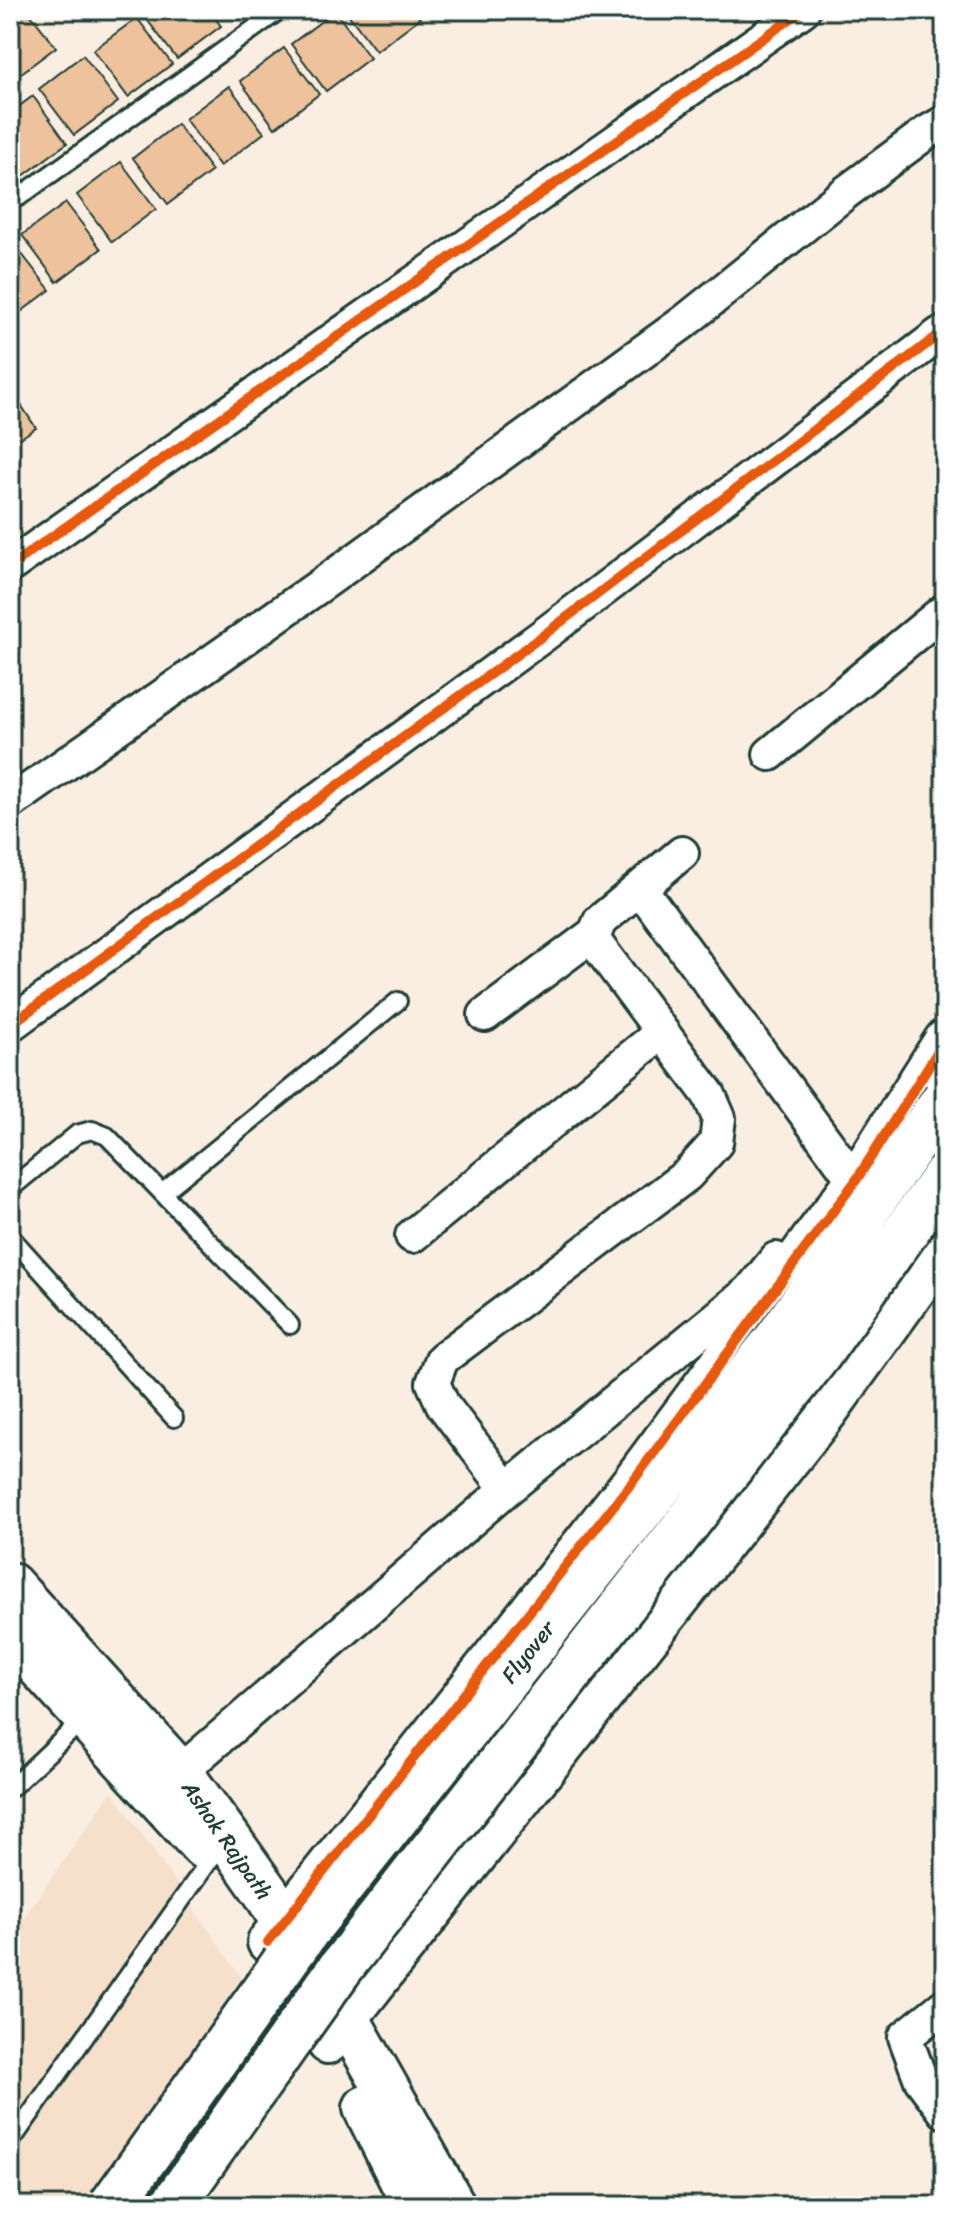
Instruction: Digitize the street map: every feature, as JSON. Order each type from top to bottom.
[{"type":"main road","name":"Flyover","points":[[111,2206],[308,1929],[777,1339],[945,1098]]},
{"type":"main road","points":[[172,2206],[339,1970],[819,1354],[945,1176]]},
{"type":"main road","name":"Ashok Rajpath","points":[[10,1585],[179,1773],[267,1894],[276,1932]]},
{"type":"main road","name":"Ashok Rajpath","points":[[10,1634],[276,1932],[453,2206]]},
{"type":"main road","name":"Ashok Rajpath","points":[[338,2031],[363,2103],[415,2206]]},
{"type":"street","points":[[10,566],[803,10]]},
{"type":"street","points":[[10,803],[328,580],[684,322],[845,193],[945,122]]},
{"type":"street","points":[[10,1025],[545,634],[940,334]]},
{"type":"street","points":[[770,754],[945,610]]},
{"type":"street","points":[[507,1489],[443,1405],[433,1383],[442,1359],[687,1175],[716,1143],[719,1118],[709,1095],[595,942],[600,921],[682,853]]},
{"type":"street","points":[[640,888],[853,1175]]},
{"type":"street","points":[[485,1015],[595,933]]},
{"type":"street","points":[[412,1236],[662,1032]]},
{"type":"street","points":[[276,1932],[633,1481],[853,1175],[945,1040]]},
{"type":"street","points":[[179,1773],[507,1489],[750,1291],[853,1175]]},
{"type":"street","points":[[338,2031],[826,1413],[945,1248]]},
{"type":"street","points":[[375,1807],[460,1877]]},
{"type":"street","points":[[945,2005],[905,2037],[921,2080],[945,2112]]},
{"type":"lane","points":[[19,197],[280,10]]},
{"type":"lane","points":[[162,1193],[398,1001]]},
{"type":"lane","points":[[10,1189],[77,1134],[92,1130],[107,1136],[290,1325]]},
{"type":"lane","points":[[10,1236],[174,1418]]},
{"type":"lane","points":[[10,1789],[85,1717]]},
{"type":"lane","points":[[10,2143],[212,1857]]},
{"type":"shaded area","points":[[112,1791],[241,1977],[89,2206],[10,2206],[10,1938]]},
{"type":"building","points":[[10,10],[27,10],[56,47],[12,80],[10,78]]},
{"type":"building","points":[[146,10],[209,10],[221,26],[177,59],[142,13]]},
{"type":"building","points":[[345,10],[414,10],[420,18],[376,51]]},
{"type":"building","points":[[335,11],[370,58],[326,91],[291,44]]},
{"type":"building","points":[[137,18],[172,64],[128,97],[93,50]]},
{"type":"building","points":[[284,48],[319,94],[275,128],[240,81]]},
{"type":"building","points":[[83,55],[118,102],[74,135],[39,89]]},
{"type":"building","points":[[229,86],[264,133],[220,166],[185,119]]},
{"type":"building","points":[[33,96],[67,143],[23,176],[10,159],[10,113]]},
{"type":"building","points":[[177,124],[212,171],[168,204],[133,158]]},
{"type":"building","points":[[121,162],[156,209],[112,242],[77,195]]},
{"type":"building","points":[[66,203],[101,249],[57,282],[22,235]]},
{"type":"building","points":[[14,244],[50,290],[10,320],[10,247]]},
{"type":"building","points":[[10,388],[36,428],[10,445]]},
{"type":"cycle path","points":[[10,566],[803,10]]},
{"type":"cycle path","points":[[10,1025],[545,634],[940,334]]},
{"type":"cycle path","points":[[268,1942],[633,1481],[857,1179],[945,1040]]}]
